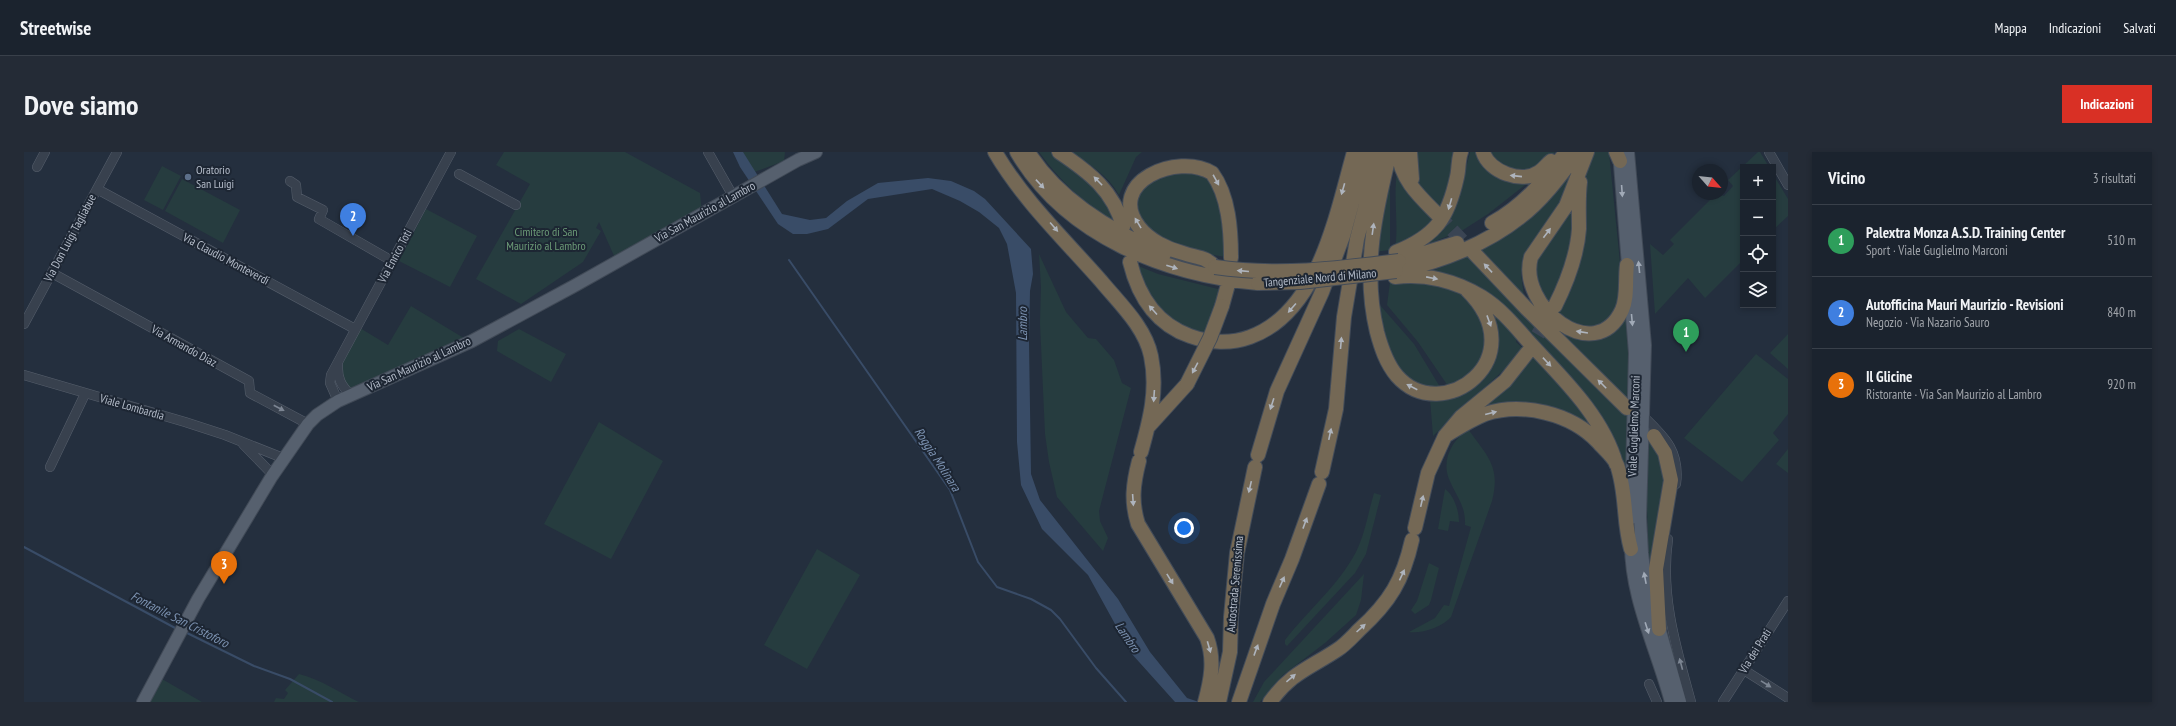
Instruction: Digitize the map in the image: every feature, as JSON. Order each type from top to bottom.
[{"type":"highway","points":[[996,152],[1019,186],[1117,299],[1143,335],[1151,356],[1154,377],[1153,403],[1132,489],[1134,512],[1138,524],[1193,615],[1211,649],[1211,677],[1205,702]]},
{"type":"highway","name":"Tangenziale Nord di Milano","points":[[1017,152],[1035,179],[1064,207],[1121,246],[1137,255],[1183,271],[1233,281],[1258,283],[1300,282],[1396,265],[1439,260],[1485,239],[1519,218],[1562,174],[1578,152]]},
{"type":"highway","name":"Tangenziale Nord di Milano","points":[[1028,152],[1063,193],[1108,227],[1128,238],[1167,255],[1244,271],[1276,272],[1338,268],[1351,259],[1396,265],[1450,246],[1504,217],[1530,196],[1566,152]]},
{"type":"highway","points":[[1059,152],[1086,170],[1106,190],[1113,201],[1123,227]]},
{"type":"highway","points":[[1130,262],[1137,286],[1147,303],[1165,321],[1181,332],[1192,337],[1217,342],[1244,340],[1258,334],[1281,320],[1305,291],[1328,236],[1354,152]]},
{"type":"highway","name":"Autostrada Serenissima","points":[[1219,702],[1230,652],[1231,617],[1237,553],[1256,461],[1277,391],[1338,250],[1366,152]]},
{"type":"highway","points":[[1239,702],[1243,686],[1320,478],[1336,409],[1344,317],[1357,239],[1380,152]]},
{"type":"highway","points":[[1390,152],[1373,227],[1370,296],[1381,347],[1389,365],[1397,376],[1408,385],[1421,391],[1442,393],[1459,389],[1472,381],[1483,369],[1490,354],[1493,339],[1491,323],[1483,307],[1467,290]]},
{"type":"highway","points":[[1398,152],[1404,176],[1416,193],[1438,215]]},
{"type":"highway","points":[[1410,152],[1410,172],[1416,193]]},
{"type":"highway","points":[[1461,152],[1449,209],[1439,225],[1415,244],[1396,265],[1419,275],[1441,280],[1467,290],[1491,302],[1508,317],[1552,367],[1602,430],[1612,447],[1624,490],[1625,531],[1631,550]]},
{"type":"highway","points":[[1457,176],[1466,152]]},
{"type":"highway","points":[[1483,152],[1485,157],[1495,167],[1509,175],[1525,177],[1539,172],[1559,152]]},
{"type":"highway","points":[[1535,317],[1528,302],[1527,289],[1529,264],[1534,252],[1566,206],[1587,152]]},
{"type":"highway","points":[[1211,263],[1169,248],[1146,234],[1139,226],[1132,213],[1131,201],[1133,188],[1138,176],[1147,166],[1157,160],[1170,156],[1182,156],[1204,164],[1212,173],[1219,185],[1228,220],[1231,258]]},
{"type":"highway","points":[[1555,306],[1564,288],[1575,254],[1579,230],[1581,166]]},
{"type":"highway","points":[[1474,253],[1535,317],[1627,408]]},
{"type":"highway","points":[[1529,264],[1532,288],[1545,309],[1565,326],[1587,333],[1599,332],[1606,328],[1619,315],[1625,300],[1624,281],[1627,265]]},
{"type":"highway","points":[[1148,428],[1187,384],[1210,338],[1227,288]]},
{"type":"highway","points":[[1270,702],[1293,676],[1338,650],[1384,606],[1395,591],[1406,568],[1428,473],[1444,436],[1462,417],[1505,381],[1527,353]]},
{"type":"highway","points":[[1444,436],[1466,422],[1496,411],[1520,409],[1541,411],[1564,419],[1587,430],[1616,464]]},
{"type":"highway","points":[[1654,436],[1665,453],[1669,464],[1671,480],[1656,569],[1659,629]]},
{"type":"main road","name":"Via San Maurizio al Lambro","points":[[143,702],[181,630],[283,458],[308,424],[317,415],[338,401],[472,341],[574,286],[767,177],[816,152]]},
{"type":"main road","name":"Viale Guglielmo Marconi","points":[[1620,154],[1627,265],[1636,353],[1631,550],[1634,579],[1640,607],[1674,698]]},
{"type":"main road","name":"Viale Guglielmo Marconi","points":[[1620,154],[1645,345],[1640,516],[1642,553],[1645,578],[1659,629],[1674,698]]},
{"type":"street","points":[[37,167],[45,152]]},
{"type":"street","name":"Via Don Luigi Tagliabue","points":[[24,324],[117,152]]},
{"type":"street","name":"Via Enrico Toti","points":[[338,401],[330,383],[331,375],[451,152]]},
{"type":"street","points":[[708,152],[733,196]]},
{"type":"street","points":[[1769,152],[1788,185]]},
{"type":"street","points":[[459,174],[516,205]]},
{"type":"street","points":[[290,181],[296,185],[297,197],[323,210],[319,219],[392,262]]},
{"type":"street","name":"Via Claudio Monteverdi","points":[[97,189],[355,329]]},
{"type":"street","name":"Via Armando Diaz","points":[[52,273],[249,382],[250,393],[308,424]]},
{"type":"street","points":[[338,361],[340,383],[351,395]]},
{"type":"street","name":"Viale Lombardia","points":[[24,375],[185,422],[283,458]]},
{"type":"street","points":[[50,468],[85,394]]},
{"type":"street","name":"Viale Guglielmo Marconi","points":[[1644,417],[1668,442],[1674,453],[1677,465],[1666,554],[1666,598],[1669,621],[1691,702]]},
{"type":"street","name":"Viale Lombardia","points":[[239,441],[273,475]]},
{"type":"street","name":"Via dei Prati","points":[[1723,702],[1788,600]]},
{"type":"street","points":[[1744,670],[1788,698]]},
{"type":"street","points":[[1649,684],[1656,702]]},
{"type":"green space","name":"Cimitero di San Maurizio al Lambro","points":[[504,152],[625,152],[700,193],[702,213],[615,258],[599,222],[596,228],[601,231],[583,262],[521,304],[476,279],[530,184],[496,165]]},
{"type":"green space","points":[[738,152],[785,152],[784,161],[749,174]]},
{"type":"green space","points":[[1039,152],[1052,152],[1096,186],[1117,223],[1105,216],[1074,192],[1047,163]]},
{"type":"green space","points":[[1070,152],[1142,152],[1136,157],[1119,195],[1104,176]]},
{"type":"green space","points":[[1413,152],[1460,152],[1442,216],[1417,182]]},
{"type":"green space","points":[[1470,152],[1480,152],[1530,181],[1488,214],[1463,230],[1423,246],[1459,196]]},
{"type":"green space","points":[[1490,152],[1555,152],[1547,163],[1539,170],[1523,172],[1503,166],[1493,157]]},
{"type":"green space","points":[[1592,152],[1609,152],[1621,273],[1621,294],[1617,311],[1608,322],[1584,332],[1557,313],[1582,183]]},
{"type":"green space","points":[[1758,152],[1760,152],[1767,164],[1745,164]]},
{"type":"green space","points":[[1392,153],[1438,222],[1395,250],[1397,172],[1392,171],[1390,181],[1390,250],[1374,252]]},
{"type":"green space","points":[[1172,160],[1186,160],[1208,172],[1226,223],[1225,257],[1185,248],[1157,236],[1146,227],[1139,217],[1136,202],[1149,173],[1155,167]]},
{"type":"green space","points":[[162,166],[181,176],[163,210],[144,200]]},
{"type":"green space","points":[[1577,166],[1563,200],[1531,246],[1521,274],[1524,296],[1480,251],[1552,194]]},
{"type":"green space","points":[[1740,169],[1740,263],[1705,298],[1688,278],[1655,314],[1650,244],[1663,255],[1674,244],[1670,240],[1710,200],[1728,200],[1728,192],[1733,186],[1728,180]]},
{"type":"green space","points":[[182,179],[240,210],[223,243],[165,211]]},
{"type":"green space","points":[[1776,179],[1788,199],[1788,216],[1776,227]]},
{"type":"green space","points":[[1574,202],[1571,252],[1550,306],[1538,286],[1535,263]]},
{"type":"green space","points":[[426,209],[477,236],[450,287],[399,261]]},
{"type":"green space","points":[[1039,254],[1066,312],[1088,338],[1096,339],[1114,360],[1122,383],[1131,388],[1099,511],[1100,521],[1108,538],[1103,551],[1057,497],[1049,462],[1045,434],[1040,323],[1041,287]]},
{"type":"green space","points":[[1469,256],[1628,416],[1628,479],[1614,442],[1520,323],[1433,274],[1432,271]]},
{"type":"green space","points":[[1136,265],[1158,274],[1222,290],[1205,338],[1176,325],[1150,302]]},
{"type":"green space","points":[[1408,280],[1444,286],[1460,292],[1474,303],[1480,317],[1487,347],[1472,374],[1448,386],[1418,342],[1387,305],[1390,282]]},
{"type":"green space","points":[[1379,304],[1414,344],[1440,387],[1425,386],[1412,380],[1402,372],[1393,360],[1382,333]]},
{"type":"green space","points":[[411,306],[467,340],[354,392],[342,383],[340,367],[360,328],[388,345]]},
{"type":"green space","points":[[1489,308],[1517,336],[1516,342],[1525,350],[1433,436],[1430,399],[1457,395],[1468,391],[1481,380],[1491,365],[1496,348],[1497,331]]},
{"type":"green space","points":[[1536,311],[1576,331],[1596,338],[1606,336],[1622,323],[1628,315],[1628,401]]},
{"type":"green space","points":[[519,329],[566,354],[551,382],[497,351],[498,341]]},
{"type":"green space","points":[[1788,334],[1788,369],[1770,353]]},
{"type":"green space","points":[[1533,351],[1597,430],[1558,410],[1468,415]]},
{"type":"green space","points":[[1756,354],[1788,379],[1788,414],[1773,433],[1779,440],[1742,482],[1684,438]]},
{"type":"green space","points":[[599,422],[663,461],[611,559],[544,524]]},
{"type":"green space","points":[[1468,429],[1486,454],[1493,470],[1495,479],[1492,501],[1451,617],[1447,621],[1432,629],[1420,632],[1409,632],[1435,618],[1444,605],[1449,606],[1471,527],[1465,525],[1464,512],[1449,479],[1446,464],[1453,444]]},
{"type":"green space","points":[[1653,441],[1663,459],[1666,478],[1649,577],[1646,472],[1648,443]]},
{"type":"green space","points":[[1788,449],[1788,473],[1776,464]]},
{"type":"green space","points":[[1445,489],[1453,499],[1459,518],[1459,522],[1450,521],[1448,531],[1438,529]]},
{"type":"green space","points":[[1374,493],[1381,495],[1366,554],[1355,573],[1287,646],[1285,644],[1285,640],[1341,576],[1356,552],[1364,531]]},
{"type":"green space","points":[[817,549],[860,575],[807,669],[764,645]]},
{"type":"green space","points":[[1429,563],[1439,568],[1431,600],[1429,605],[1415,614],[1411,610],[1417,601]]},
{"type":"green space","points":[[1364,574],[1361,600],[1356,615],[1325,643],[1283,675],[1260,702],[1253,702],[1264,682]]},
{"type":"green space","points":[[299,674],[323,683],[359,702],[274,702],[276,698],[284,699],[288,693],[285,690]]},
{"type":"green space","points":[[162,679],[202,702],[150,702]]},
{"type":"water","name":"Lambro","points":[[733,152],[743,152],[782,214],[810,220],[826,218],[847,201],[878,183],[928,178],[951,181],[974,191],[985,199],[1031,249],[1033,274],[1030,291],[1029,342],[1031,474],[1040,500],[1118,599],[1150,652],[1187,698],[1199,702],[1175,702],[1131,653],[1088,575],[1042,529],[1021,485],[1017,442],[1016,293],[1007,244],[999,228],[979,212],[960,201],[932,189],[868,199],[828,229],[807,234],[793,234],[778,224],[740,167]]},
{"type":"waterway","name":"Roggia Molinara","points":[[789,260],[950,490],[978,562],[997,587],[1031,599],[1051,610],[1060,619],[1096,668],[1126,702]]},
{"type":"waterway","name":"Fontanile San Cristoforo","points":[[24,547],[177,629]]},
{"type":"waterway","name":"Fontanile San Cristoforo","points":[[185,632],[254,666],[290,679],[332,702]]},
{"type":"tunnel","points":[[1438,215],[1471,250]]},
{"type":"tunnel","points":[[1527,353],[1549,316]]},
{"type":"place","name":"Oratorio San Luigi","points":[[188,177]]},
{"type":"place","name":"Autofficina Mauri Maurizio - Revisioni","points":[[353,236]]},
{"type":"place","name":"Palextra Monza A.S.D. Training Center","points":[[1686,352]]},
{"type":"place","name":"Il Glicine","points":[[224,584]]}]
